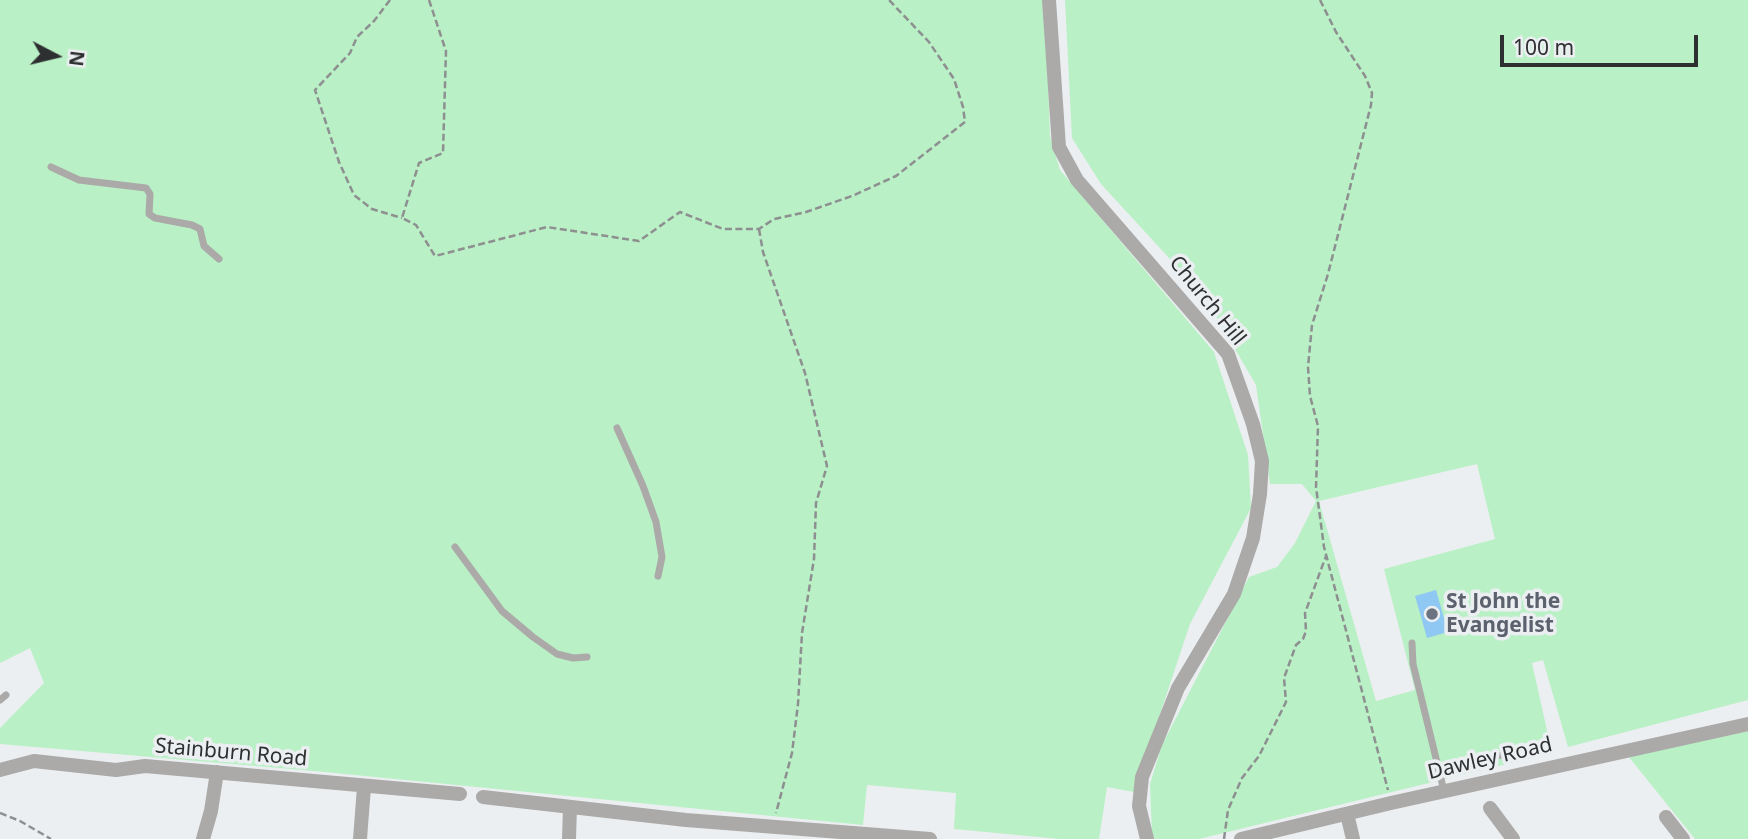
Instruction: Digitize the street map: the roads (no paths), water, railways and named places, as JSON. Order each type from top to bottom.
[{"type":"street","name":"Church Hill","points":[[1049,0],[1059,147],[1077,180],[1228,354],[1253,424],[1262,461],[1253,538],[1234,594],[1178,688],[1142,777],[1139,806],[1147,839]]},
{"type":"street","name":"Dawley Road","points":[[1241,839],[1268,836],[1391,803],[1748,724]]},
{"type":"street","name":"Stainburn Road","points":[[0,770],[34,761],[116,770],[145,766],[460,794]]},
{"type":"street","points":[[203,839],[211,811],[217,772]]},
{"type":"street","points":[[360,839],[365,787]]},
{"type":"street","points":[[483,797],[773,827],[812,834],[930,839]]},
{"type":"street","points":[[569,839],[570,807]]},
{"type":"street","points":[[1490,808],[1513,839]]},
{"type":"street","points":[[1347,814],[1353,839]]},
{"type":"street","points":[[1666,817],[1683,839]]},
{"type":"lane","points":[[51,167],[79,180],[146,188],[150,194],[149,214],[155,218],[200,229],[204,246],[219,259]]},
{"type":"lane","points":[[617,428],[656,522],[662,557],[658,576]]},
{"type":"lane","points":[[455,547],[502,611],[533,637],[557,654],[587,657]]},
{"type":"lane","points":[[1412,643],[1413,664],[1444,791]]},
{"type":"lane","points":[[1438,770],[1543,745]]},
{"type":"place","name":"St John the Evangelist","points":[[1432,614]]}]
